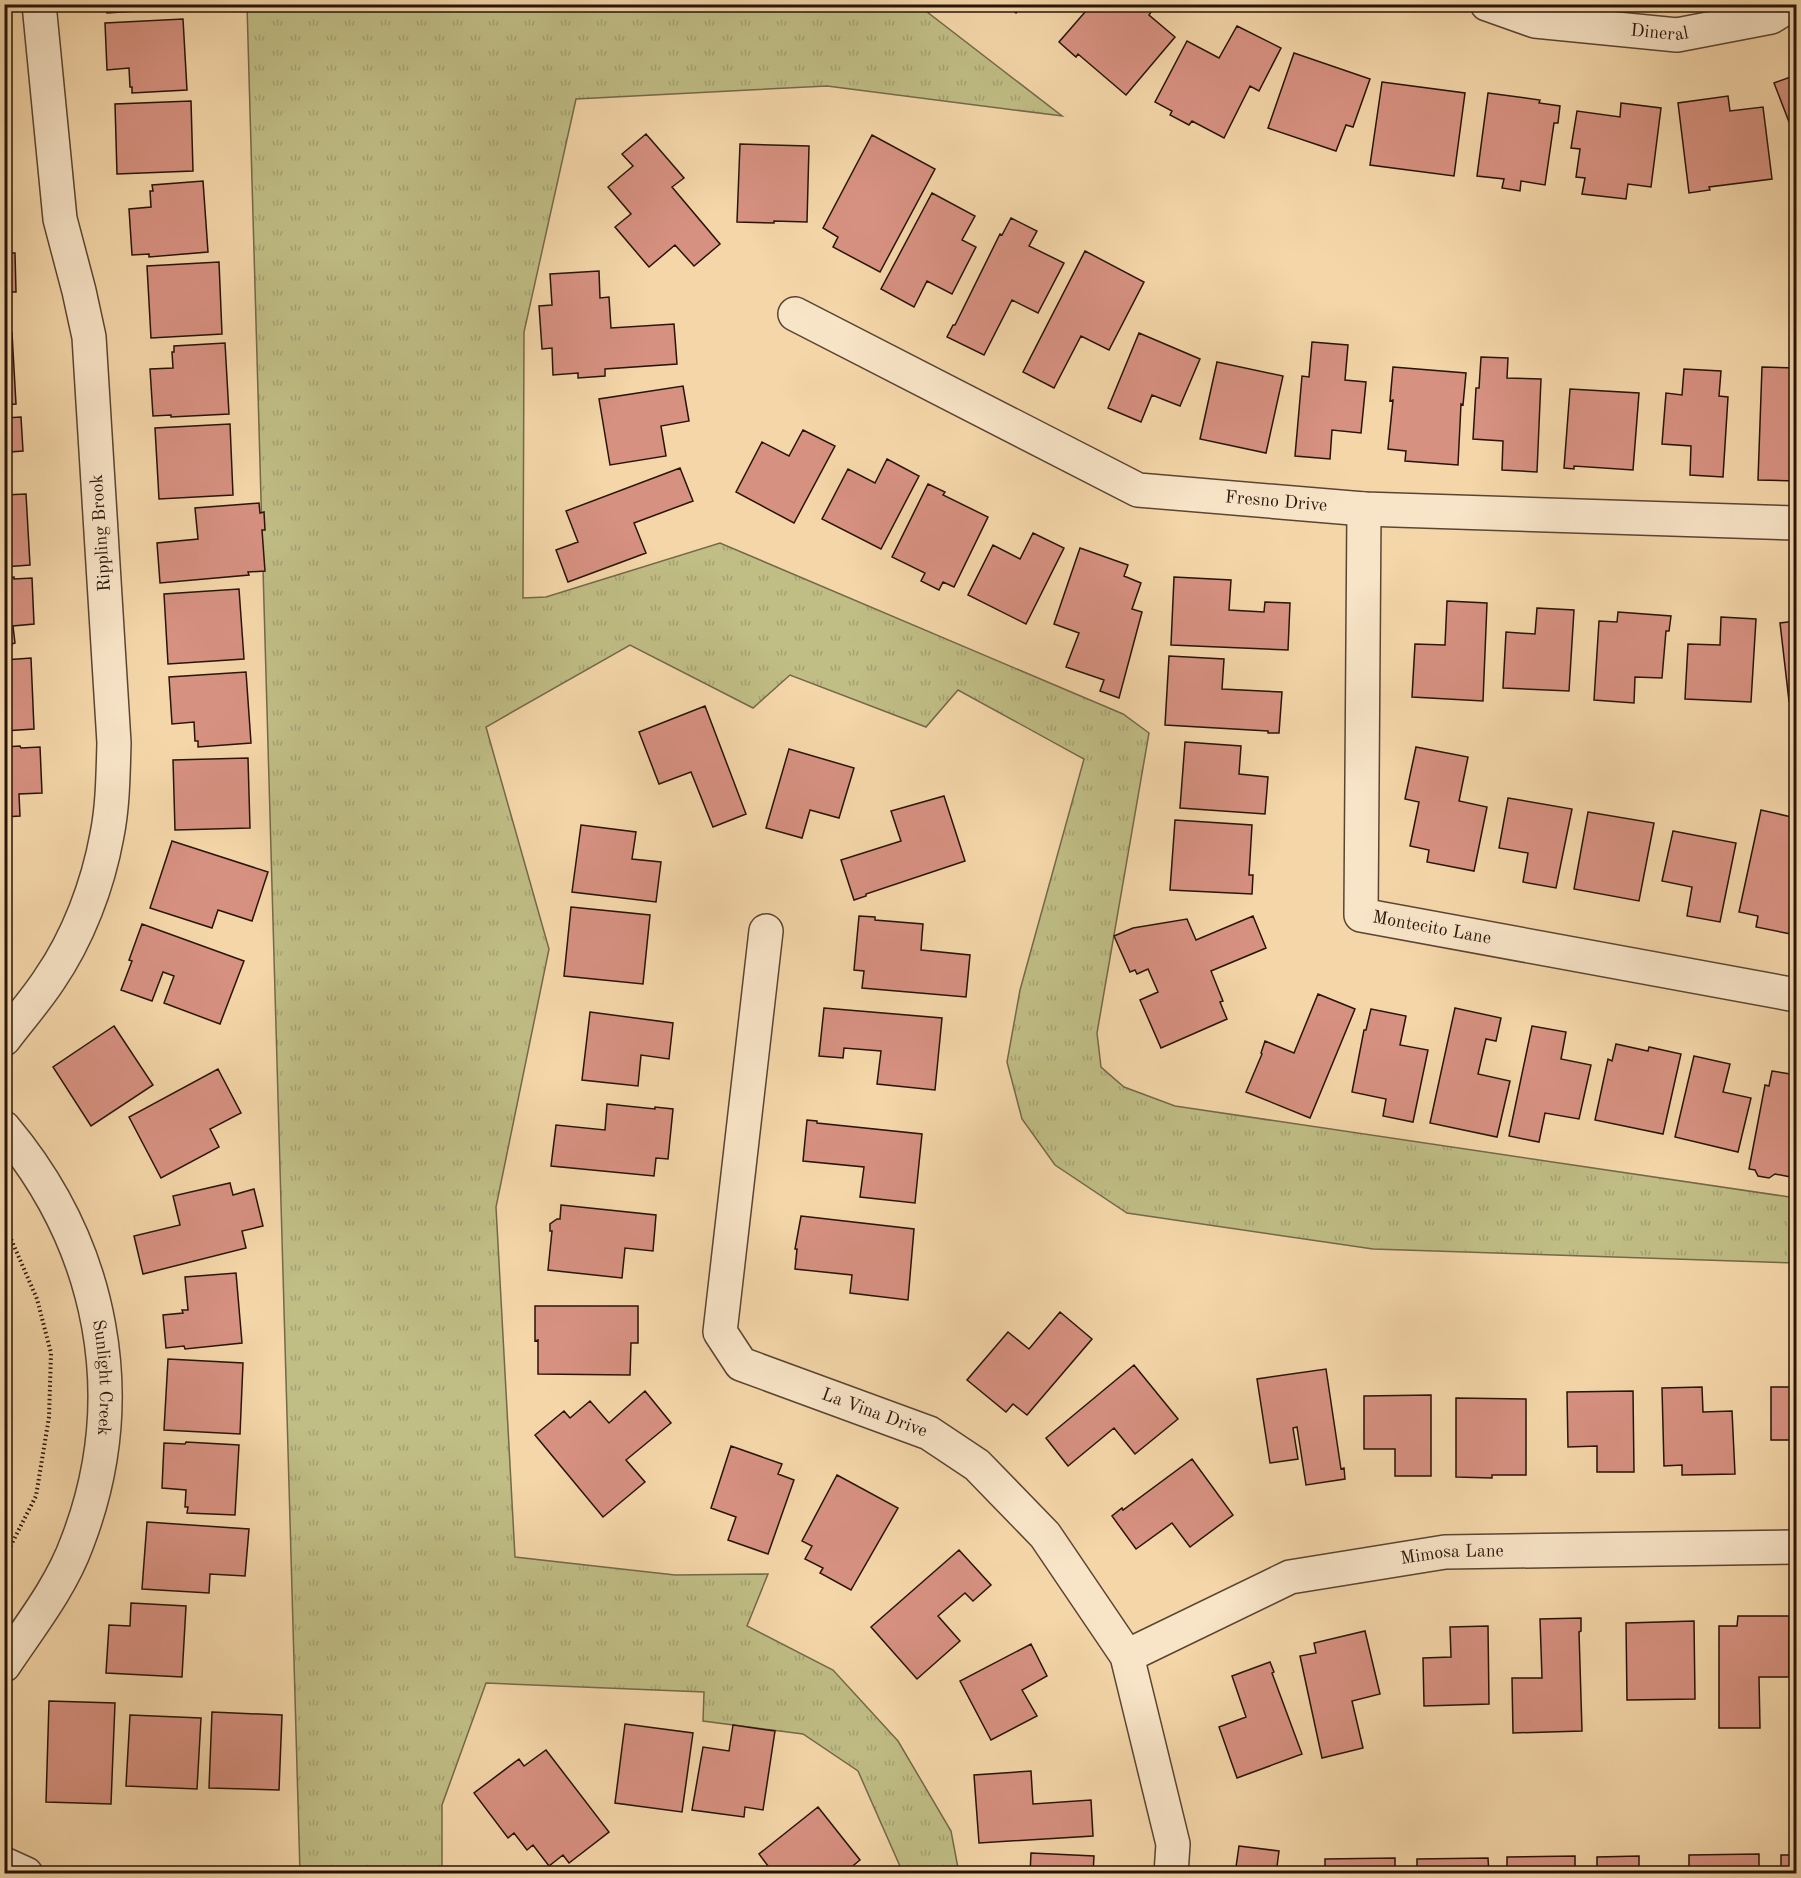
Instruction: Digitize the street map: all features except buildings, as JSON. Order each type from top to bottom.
[{"type":"street","name":"Rippling Brook","points":[[4,1039],[50,979],[80,924],[96,879],[107,835],[114,765],[89,337],[60,219],[39,4]]},
{"type":"street","name":"Dineral","points":[[1487,4],[1534,21],[1677,35],[1771,17],[1792,4]]},
{"type":"street","name":"Fresno Drive","points":[[795,314],[1138,490],[1364,509],[1797,523]]},
{"type":"street","name":"Montecito Lane","points":[[1364,509],[1361,915],[1797,995]]},
{"type":"street","name":"La Vina Drive","points":[[766,932],[720,1332],[741,1364],[929,1433],[977,1465],[1045,1535],[1127,1656],[1173,1844],[1171,1874]]},
{"type":"street","name":"Sunlight Creek","points":[[4,1128],[40,1175],[61,1211],[85,1267],[95,1302],[106,1413],[101,1455],[78,1543],[64,1573],[4,1665]]},
{"type":"street","name":"Mimosa Lane","points":[[1127,1656],[1290,1577],[1445,1552],[1797,1547]]},
{"type":"street","points":[[4,1864],[26,1874]]},
{"type":"path","points":[[4,1223],[38,1299],[51,1353],[49,1417],[36,1496],[4,1559]]},
{"type":"green space","points":[[247,5],[918,5],[1062,116],[827,86],[576,99],[524,332],[523,598],[546,597],[720,543],[1123,714],[1149,733],[1097,1033],[1101,1067],[1124,1087],[1175,1106],[1796,1198],[1796,1263],[1373,1249],[1127,1213],[1055,1165],[1022,1119],[1007,1062],[1020,990],[1084,759],[958,690],[926,727],[790,675],[753,708],[630,645],[486,727],[549,949],[496,1207],[515,1557],[675,1575],[768,1574],[747,1626],[833,1670],[898,1741],[951,1831],[959,1873],[903,1873],[858,1771],[803,1734],[703,1721],[704,1692],[486,1683],[442,1805],[442,1873],[300,1873]]}]
